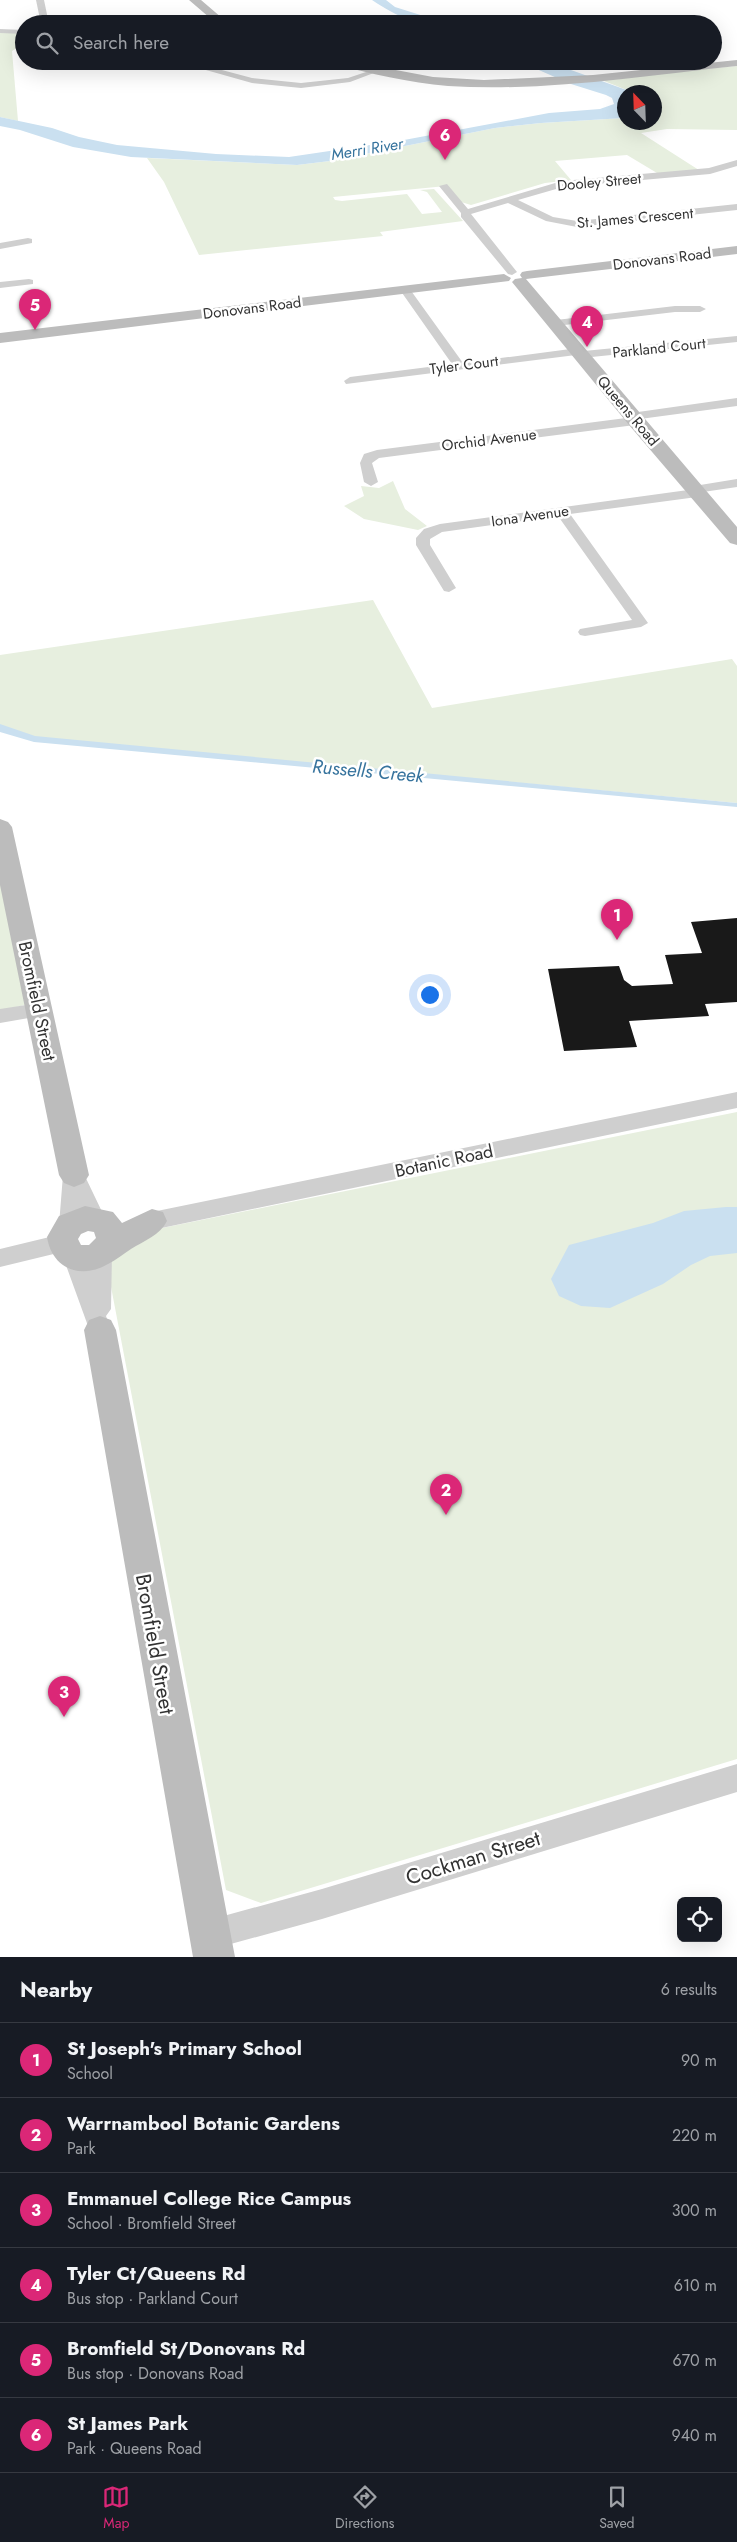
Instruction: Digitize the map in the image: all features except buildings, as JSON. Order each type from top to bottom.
[{"type":"street","points":[[40,0],[43,15]]},
{"type":"street","points":[[194,0],[213,15]]},
{"type":"street","points":[[0,31],[15,32]]},
{"type":"street","points":[[722,65],[737,64]]},
{"type":"street","points":[[210,70],[284,86],[338,84],[355,80],[375,71]]},
{"type":"street","points":[[371,70],[448,82],[554,81],[672,70]]},
{"type":"street","name":"Dooley Street","points":[[466,214],[508,199],[562,184],[710,171],[737,163]]},
{"type":"street","name":"Queens Road","points":[[444,186],[633,419],[737,539]]},
{"type":"street","name":"St. James Crescent","points":[[508,199],[550,220],[576,224],[737,207]]},
{"type":"street","points":[[0,246],[28,241]]},
{"type":"street","name":"Donovans Road","points":[[0,338],[737,250]]},
{"type":"street","points":[[0,285],[29,282]]},
{"type":"street","points":[[405,290],[459,366]]},
{"type":"street","points":[[556,323],[675,309],[700,309]]},
{"type":"street","name":"Parkland Court","points":[[580,353],[737,340]]},
{"type":"street","name":"Tyler Court","points":[[350,381],[459,366],[580,353]]},
{"type":"street","points":[[633,419],[737,402]]},
{"type":"street","name":"Orchid Avenue","points":[[371,482],[366,463],[369,457],[377,454],[633,419]]},
{"type":"street","name":"Iona Avenue","points":[[448,588],[423,545],[423,538],[429,532],[440,528],[562,512],[737,483]]},
{"type":"street","points":[[562,512],[642,623],[586,632]]},
{"type":"street","name":"Bromfield Street","points":[[0,827],[88,1238],[100,1330],[211,1946]]},
{"type":"street","points":[[0,1016],[39,1010]]},
{"type":"street","name":"Botanic Road","points":[[0,1258],[152,1221],[737,1100]]},
{"type":"street","name":"Cockman Street","points":[[211,1946],[322,1904],[737,1778]]},
{"type":"green space","points":[[0,32],[15,33],[15,49],[12,51],[18,121],[0,117]]},
{"type":"green space","points":[[737,66],[737,130],[662,130],[662,85],[617,86],[599,79],[695,70],[722,70],[722,67]]},
{"type":"green space","points":[[617,118],[617,130],[660,130],[641,133],[702,172],[662,176],[627,155],[555,161],[571,180],[545,183],[471,205],[461,202],[446,186],[333,197],[335,200],[342,201],[407,194],[422,214],[442,212],[427,192],[420,190],[434,189],[463,221],[380,232],[383,236],[199,255],[164,182],[147,158],[297,165],[330,161],[495,128]]},
{"type":"green space","points":[[393,481],[405,509],[427,526],[418,530],[364,519],[344,506],[364,496],[361,486],[379,488]]},
{"type":"green space","points":[[373,600],[432,708],[732,659],[737,666],[737,803],[33,738],[0,725],[0,655]]},
{"type":"green space","points":[[0,827],[37,1002],[0,1011]]},
{"type":"green space","points":[[737,1112],[737,1759],[261,1903],[226,1890],[108,1271],[112,1258],[157,1229]]},
{"type":"water","points":[[372,0],[386,0],[395,7],[420,15],[398,15]]},
{"type":"water","name":"Merri River","points":[[539,70],[571,70],[617,87],[617,118],[495,128],[330,161],[297,165],[131,157],[73,147],[20,130],[0,126],[0,117],[117,145],[216,154],[289,157],[404,140],[549,113],[600,109],[614,104],[612,98],[571,84]]},
{"type":"water","name":"Russells Creek","points":[[0,724],[35,736],[737,803],[737,807],[34,742],[0,732]]},
{"type":"water","points":[[737,1207],[737,1253],[710,1256],[691,1265],[663,1284],[610,1308],[581,1306],[559,1296],[551,1279],[569,1245],[653,1223],[684,1211]]},
{"type":"place","name":"St James Park","points":[[445,160]]},
{"type":"place","name":"Bromfield St/Donovans Rd","points":[[35,330]]},
{"type":"place","name":"Tyler Ct/Queens Rd","points":[[587,347]]},
{"type":"place","name":"St Joseph's Primary School","points":[[617,940]]},
{"type":"place","name":"Warrnambool Botanic Gardens","points":[[446,1515]]},
{"type":"place","name":"Emmanuel College Rice Campus","points":[[64,1717]]}]
